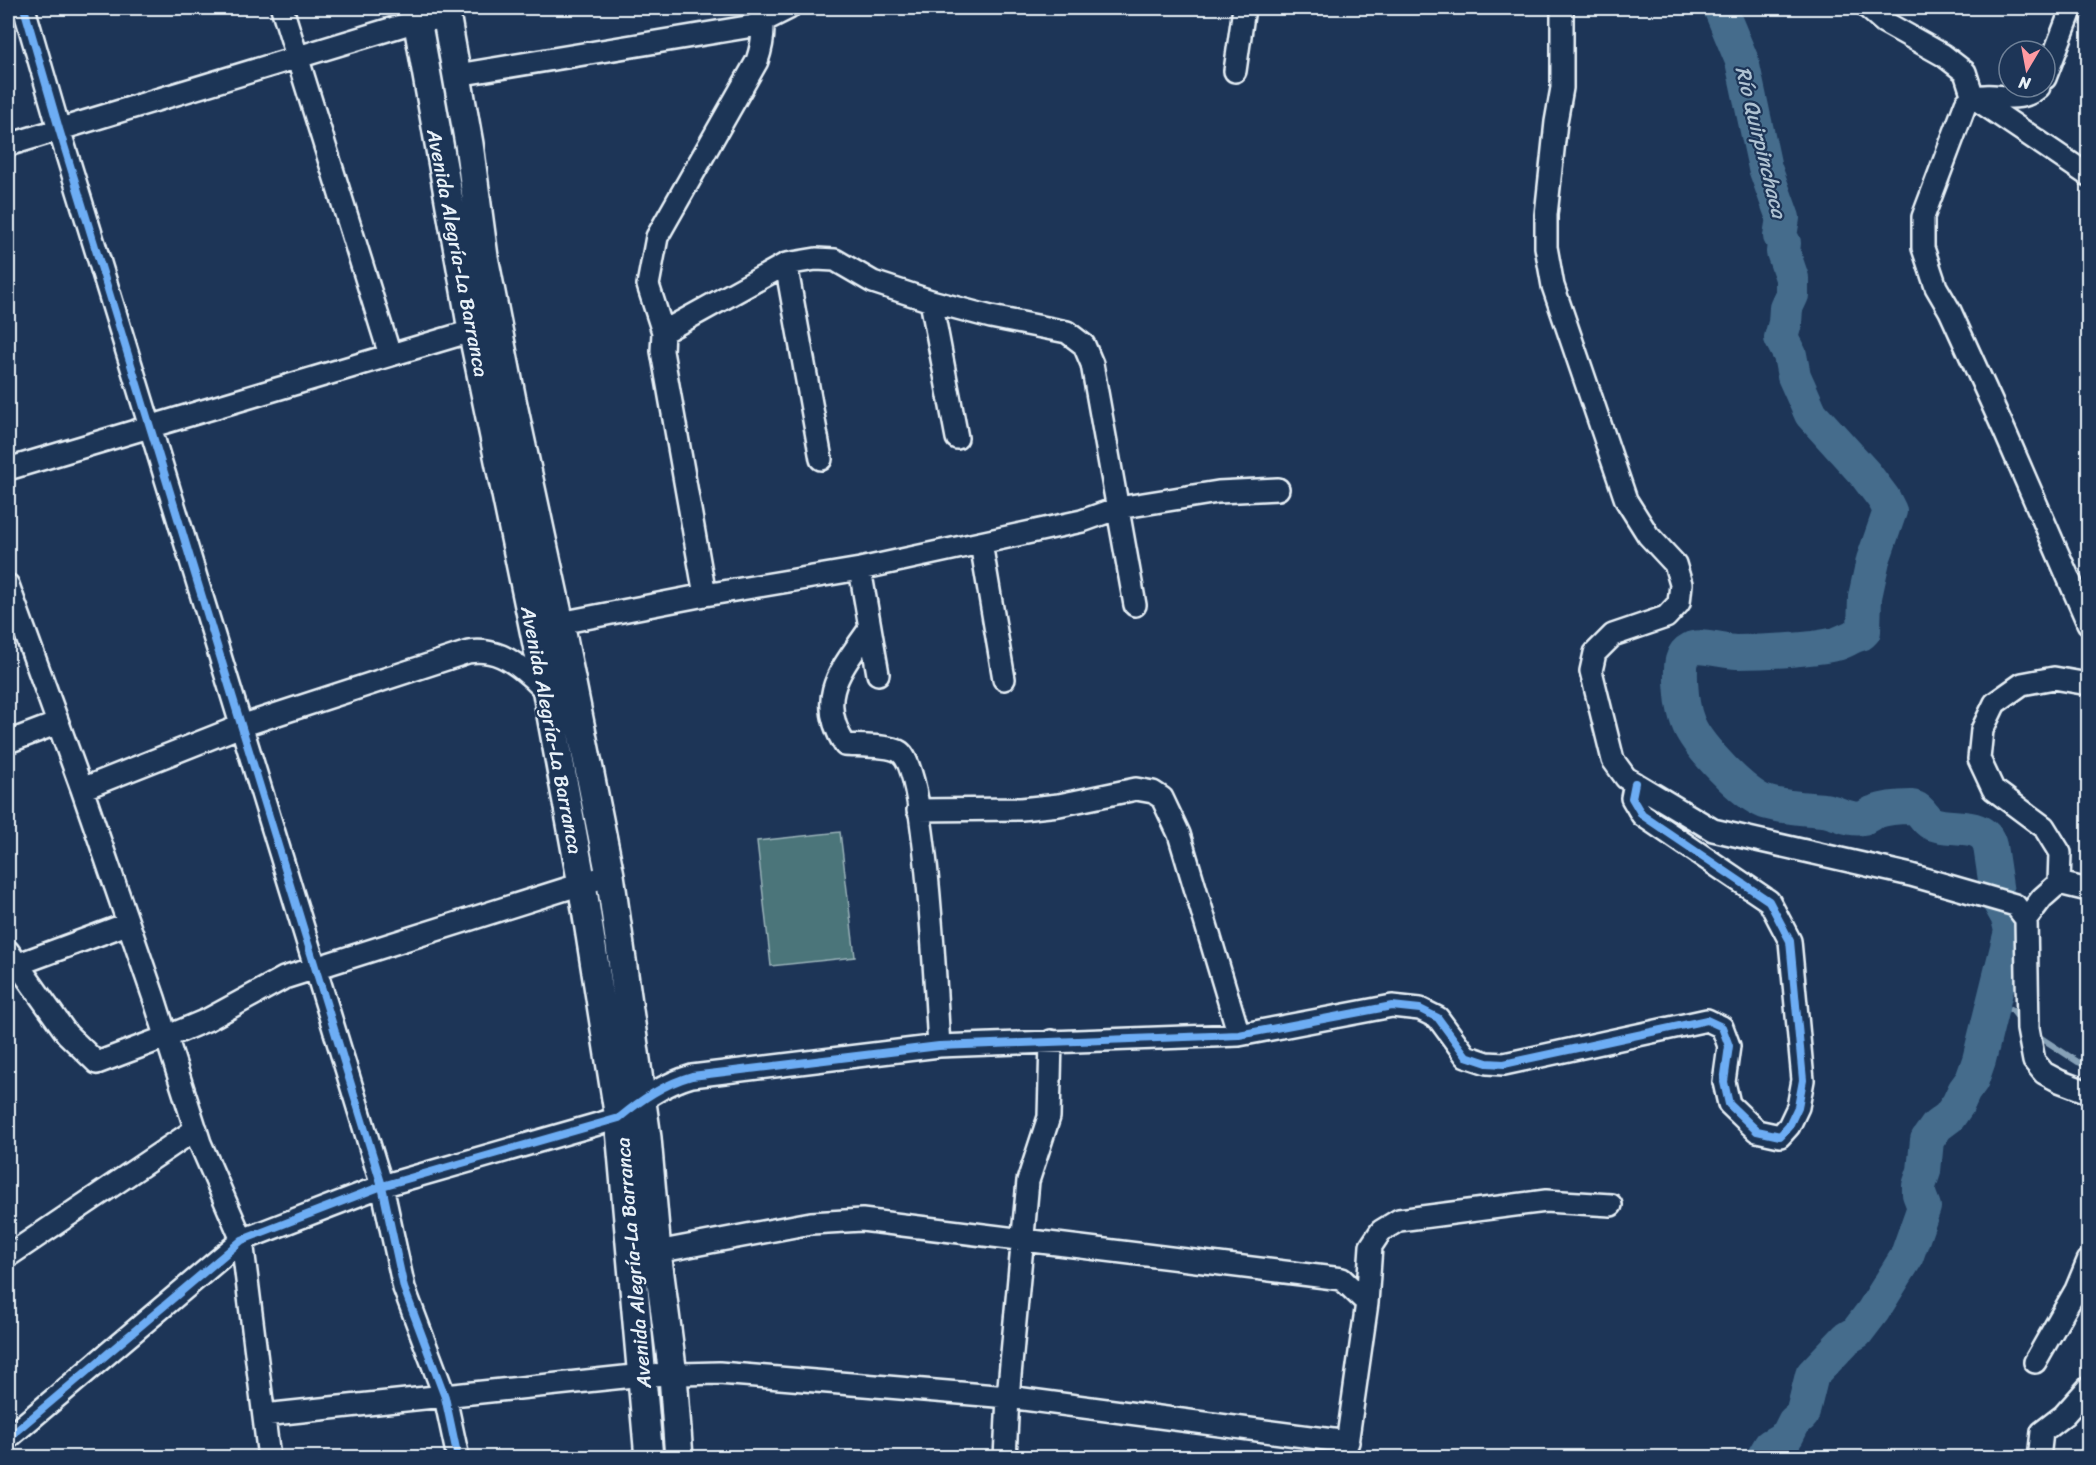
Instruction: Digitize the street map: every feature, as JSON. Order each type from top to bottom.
[{"type":"main road","name":"Avenida Alegría-La Barranca","points":[[446,13],[469,144],[484,257],[485,327],[582,884],[619,1118],[644,1252],[673,1375],[679,1458]]},
{"type":"main road","name":"Avenida Alegría-La Barranca","points":[[416,14],[485,327],[560,623],[610,875],[642,1099],[643,1376],[649,1458]]},
{"type":"street","points":[[24,8],[382,1186],[404,1288],[445,1397],[458,1458]]},
{"type":"street","points":[[282,8],[390,355]]},
{"type":"street","points":[[457,75],[753,26],[761,14],[789,8]]},
{"type":"street","points":[[1235,71],[1244,8]]},
{"type":"street","points":[[1562,8],[1562,88],[1546,215],[1546,247],[1553,286],[1626,501],[1648,535],[1675,564],[1681,584],[1679,603],[1666,617],[1614,635],[1595,653],[1591,671],[1613,760],[1626,778],[1713,830],[1949,886],[2015,905],[2026,919],[2028,1029],[2034,1061],[2044,1073],[2088,1092]]},
{"type":"street","points":[[1868,8],[1884,22],[1944,55],[1965,72],[1973,97],[2088,175]]},
{"type":"street","points":[[2057,47],[2072,8]]},
{"type":"street","points":[[8,145],[297,58],[416,14],[446,13]]},
{"type":"street","points":[[705,595],[662,351],[663,332],[648,285],[657,237],[758,61],[761,50],[761,14]]},
{"type":"street","points":[[1997,96],[1973,97],[1966,103],[1923,218],[1923,248],[1936,287],[1950,311],[2005,432],[2088,623]]},
{"type":"street","points":[[663,332],[786,264],[816,259],[835,260],[873,282],[931,301],[991,317],[1067,332],[1084,345],[1092,364],[1135,604]]},
{"type":"street","points":[[786,264],[821,459]]},
{"type":"street","points":[[931,301],[957,438]]},
{"type":"street","points":[[8,469],[485,327]]},
{"type":"street","points":[[560,623],[705,595],[860,569],[1082,521],[1118,508],[1218,492],[1278,489]]},
{"type":"street","points":[[981,543],[1004,680]]},
{"type":"street","points":[[860,569],[878,675]]},
{"type":"street","points":[[8,585],[82,789],[196,1130],[242,1240],[268,1450],[250,1458]]},
{"type":"street","points":[[870,628],[840,672],[832,690],[833,716],[845,745],[894,749],[902,753],[912,772],[927,868],[939,1046]]},
{"type":"street","points":[[82,789],[241,726],[479,650],[500,654],[530,675],[547,693],[577,711]]},
{"type":"street","points":[[2026,919],[2042,898],[2059,883],[2060,853],[2044,826],[1993,789],[1979,759],[1982,730],[1995,703],[2022,684],[2054,678],[2088,684]]},
{"type":"street","points":[[8,742],[58,723]]},
{"type":"street","points":[[8,1438],[242,1240],[382,1186],[619,1118],[642,1099],[668,1084],[692,1076],[939,1046],[1239,1035],[1392,1006],[1420,1009],[1438,1018],[1466,1056],[1487,1063],[1504,1064],[1707,1020],[1722,1027],[1729,1046],[1724,1082],[1729,1104],[1757,1131],[1780,1136],[1789,1126],[1798,1107],[1803,1080],[1790,941],[1769,901],[1642,814],[1632,798],[1635,783]]},
{"type":"street","points":[[918,810],[1021,809],[1059,806],[1136,789],[1154,792],[1162,798],[1179,834],[1239,1035]]},
{"type":"street","points":[[127,924],[11,961],[67,1034],[96,1063],[208,1019],[284,978],[610,875]]},
{"type":"street","points":[[2059,883],[2088,891]]},
{"type":"street","points":[[1005,1458],[1008,1397],[1028,1181],[1049,1117],[1051,1041]]},
{"type":"street","points":[[8,1256],[196,1130]]},
{"type":"street","points":[[264,1415],[643,1376],[719,1373],[1008,1397],[1346,1450],[1367,1303],[1371,1246],[1381,1231],[1399,1220],[1546,1201],[1611,1205]]},
{"type":"street","points":[[644,1252],[811,1223],[862,1220],[1342,1279],[1367,1303]]},
{"type":"street","points":[[2035,1362],[2076,1290],[2088,1261]]},
{"type":"street","points":[[2039,1458],[2042,1432],[2064,1415],[2088,1388]]},
{"type":"green space","points":[[840,832],[855,957],[771,966],[757,841]]},
{"type":"waterway","name":"Río Quirpinchaca","points":[[1720,8],[1742,61],[1765,168],[1783,218],[1780,236],[1784,243],[1783,252],[1792,278],[1792,295],[1786,308],[1781,338],[1790,355],[1794,376],[1811,414],[1866,475],[1890,511],[1873,560],[1865,597],[1864,631],[1836,644],[1800,649],[1736,652],[1706,648],[1691,649],[1684,655],[1681,667],[1682,698],[1687,720],[1694,734],[1722,769],[1756,798],[1765,802],[1786,807],[1828,811],[1858,819],[1884,810],[1911,807],[1918,809],[1926,819],[1939,826],[1965,828],[1981,833],[1987,838],[1990,846],[1998,900],[2008,918],[2011,931],[1972,1080],[1949,1117],[1937,1126],[1927,1140],[1924,1171],[1919,1186],[1919,1194],[1924,1207],[1906,1258],[1857,1332],[1847,1338],[1812,1375],[1802,1415],[1794,1422],[1787,1436],[1770,1446],[1763,1458]]},
{"type":"waterway","points":[[1993,1001],[2012,1010],[2023,1024]]},
{"type":"waterway","points":[[2035,1034],[2088,1066]]},
{"type":"cycle path","points":[[24,8],[382,1186],[404,1288],[445,1397],[458,1458]]},
{"type":"cycle path","points":[[8,1438],[242,1240],[382,1186],[619,1118],[654,1093],[692,1076],[939,1046],[1239,1035],[1392,1006],[1420,1009],[1438,1018],[1466,1056],[1487,1063],[1504,1064],[1707,1020],[1722,1027],[1729,1046],[1724,1082],[1729,1104],[1757,1131],[1780,1136],[1789,1126],[1798,1107],[1803,1080],[1790,941],[1769,901],[1642,815],[1632,798],[1635,783]]}]
